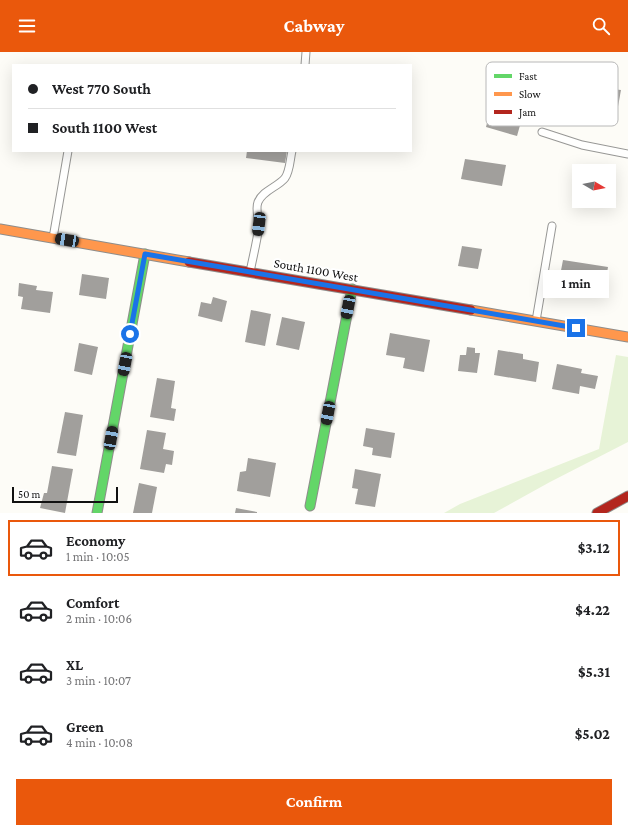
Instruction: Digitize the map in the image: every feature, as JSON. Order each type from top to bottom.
[{"type":"main road","name":"South 1100 West","points":[[0,229],[628,337]]},
{"type":"main road","points":[[97,513],[145,254]]},
{"type":"main road","points":[[310,506],[352,289]]},
{"type":"main road","points":[[597,513],[628,496]]},
{"type":"lane","points":[[305,64],[306,52]]},
{"type":"lane","points":[[542,132],[582,145],[628,154]]},
{"type":"lane","points":[[53,238],[68,152]]},
{"type":"lane","points":[[250,272],[259,224],[256,212],[257,203],[261,197],[285,177],[289,169],[292,152]]},
{"type":"lane","points":[[536,321],[552,226]]},
{"type":"green space","points":[[616,355],[628,357],[628,442],[494,513],[444,513],[460,504],[599,449]]},
{"type":"building","points":[[618,90],[621,90],[618,106]]},
{"type":"building","points":[[486,126],[520,126],[517,136]]},
{"type":"building","points":[[247,152],[287,152],[285,163],[246,158]]},
{"type":"building","points":[[465,159],[506,165],[502,186],[461,179]]},
{"type":"building","points":[[462,246],[482,249],[478,269],[458,266]]},
{"type":"building","points":[[563,260],[608,267],[604,291],[573,286],[574,283],[559,281]]},
{"type":"building","points":[[82,274],[109,278],[106,299],[79,295]]},
{"type":"building","points":[[19,283],[37,286],[36,290],[53,292],[50,313],[21,309],[23,297],[18,296]]},
{"type":"building","points":[[213,297],[227,301],[222,322],[198,316],[201,302],[211,304]]},
{"type":"building","points":[[251,310],[271,314],[265,346],[245,342]]},
{"type":"building","points":[[282,317],[305,322],[299,350],[276,345]]},
{"type":"building","points":[[390,333],[430,340],[424,372],[403,368],[405,358],[386,355]]},
{"type":"building","points":[[79,343],[98,347],[92,375],[74,371]]},
{"type":"building","points":[[467,347],[475,348],[475,353],[480,353],[477,373],[458,371],[460,355],[466,355]]},
{"type":"building","points":[[498,350],[523,354],[523,359],[539,362],[536,382],[494,375]]},
{"type":"building","points":[[557,364],[582,369],[581,373],[598,376],[595,389],[580,386],[579,394],[552,389]]},
{"type":"building","points":[[157,378],[175,381],[171,408],[176,409],[174,421],[150,417]]},
{"type":"building","points":[[65,412],[83,415],[76,456],[57,453]]},
{"type":"building","points":[[366,428],[395,433],[391,458],[372,455],[373,448],[363,446]]},
{"type":"building","points":[[147,430],[166,433],[163,449],[174,451],[172,465],[166,464],[164,473],[140,469]]},
{"type":"building","points":[[248,458],[276,463],[270,497],[237,491],[240,472],[246,471]]},
{"type":"building","points":[[52,466],[73,469],[65,513],[40,508],[44,493],[47,493]]},
{"type":"building","points":[[355,469],[381,474],[375,507],[355,504],[358,489],[352,488]]},
{"type":"building","points":[[139,483],[157,487],[152,513],[133,513]]},
{"type":"building","points":[[236,508],[257,512],[257,513],[235,513]]},
{"type":"traffic: fast","points":[[97,513],[145,254]]},
{"type":"traffic: fast","points":[[310,506],[352,289]]},
{"type":"traffic: slow","points":[[0,229],[189,262]]},
{"type":"traffic: slow","points":[[471,310],[628,337]]},
{"type":"traffic: jam","points":[[189,262],[471,310]]},
{"type":"traffic: jam","points":[[597,513],[628,496]]},
{"type":"route","points":[[130,334],[145,254],[576,328]]}]
